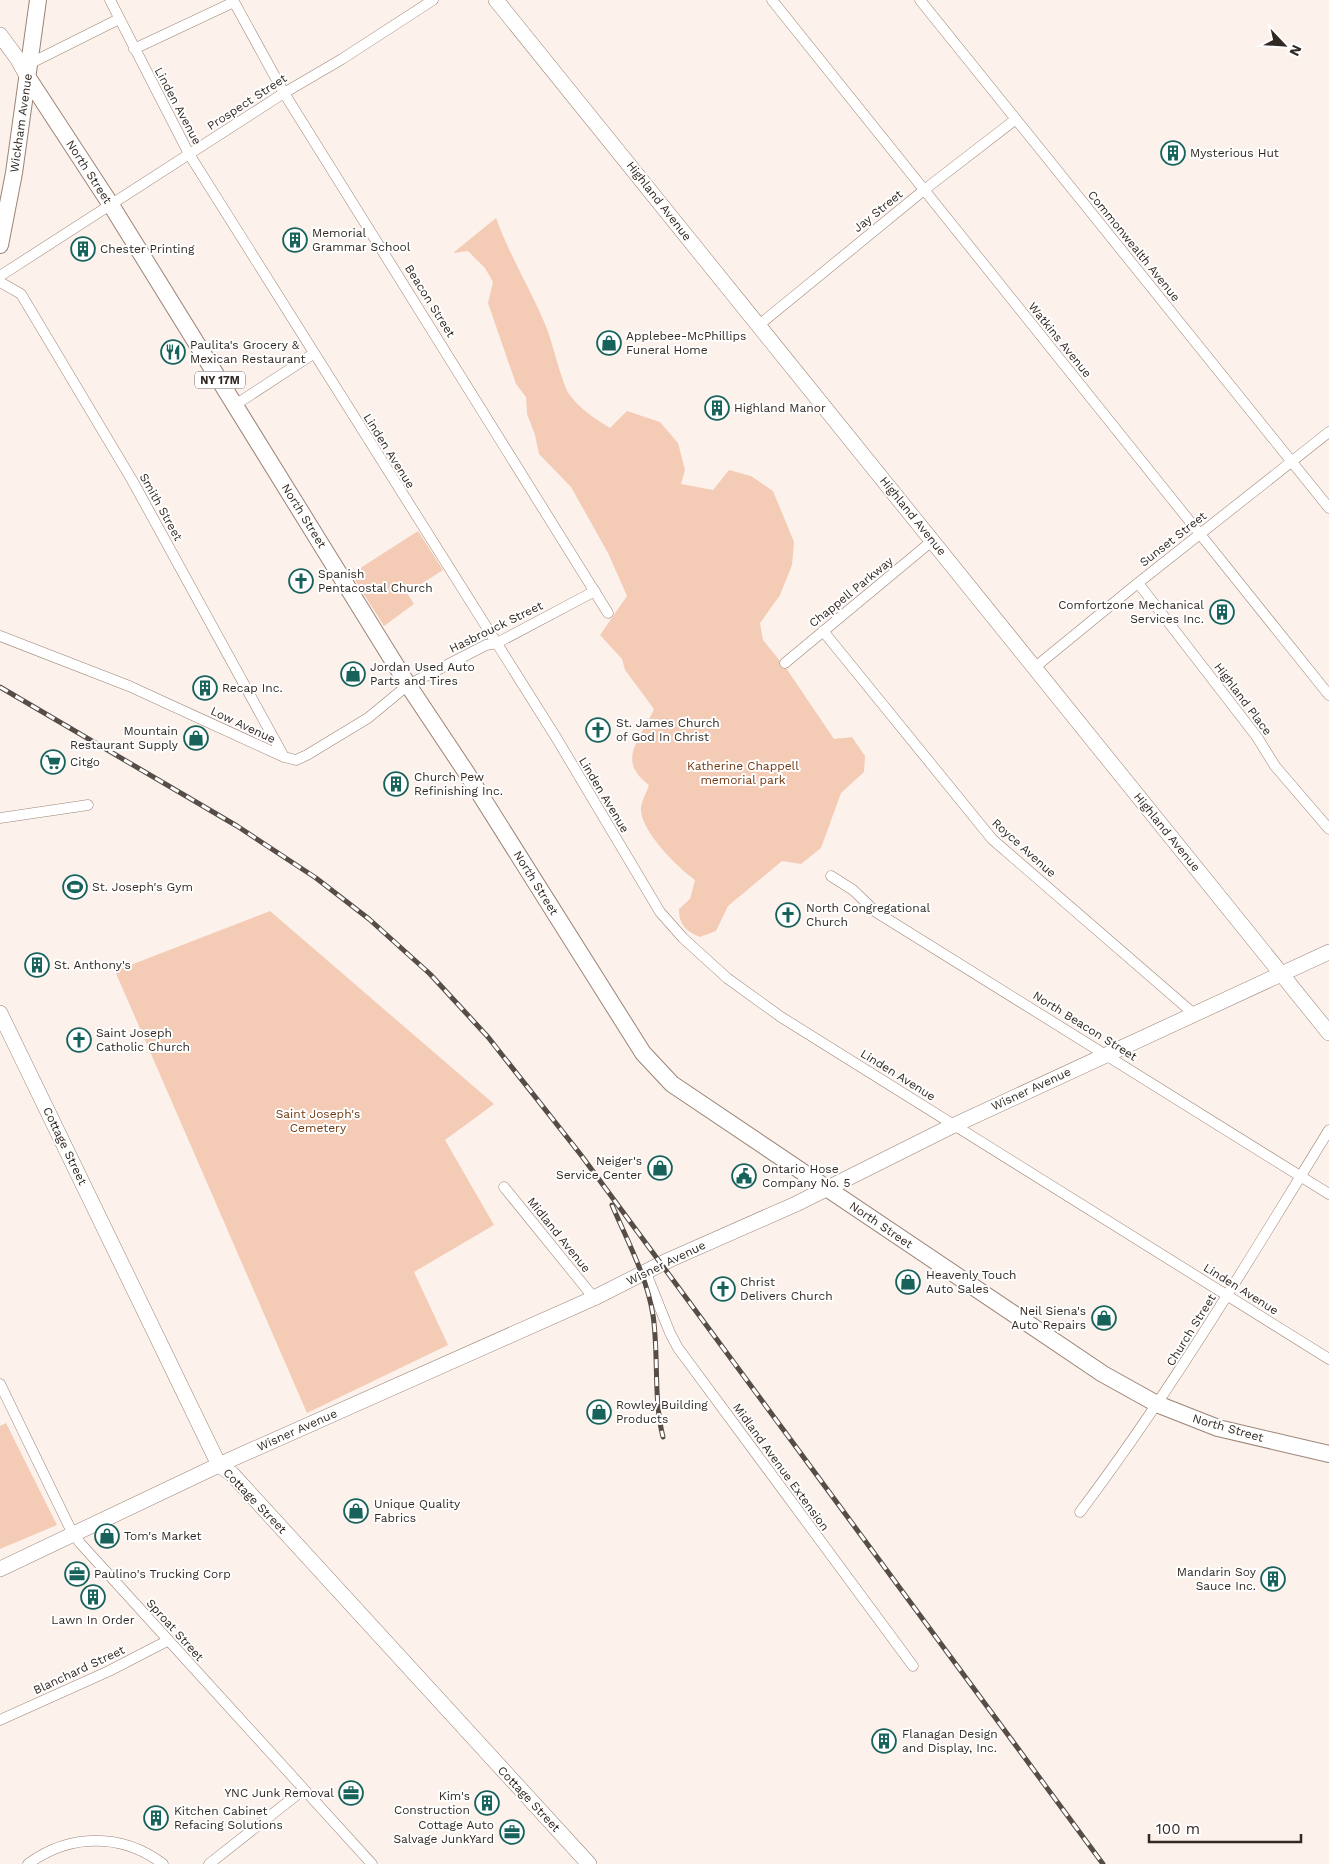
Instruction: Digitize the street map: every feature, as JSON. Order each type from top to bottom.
[{"type":"main road","name":"Wickham Avenue","points":[[0,245],[29,71],[38,0]]},
{"type":"main road","name":"North Street","points":[[29,71],[408,685],[466,772],[643,1053],[655,1067],[672,1084],[1103,1374],[1157,1404],[1218,1428],[1329,1454]]},
{"type":"street","name":"Linden Avenue","points":[[110,0],[189,154],[497,644],[660,912],[683,938],[727,978],[781,1016],[1329,1359]]},
{"type":"street","name":"Prospect Street","points":[[0,276],[284,93],[342,59],[433,0]]},
{"type":"street","name":"Highland Avenue","points":[[496,0],[1329,1033]]},
{"type":"street","name":"Watkins Avenue","points":[[772,0],[1329,695]]},
{"type":"street","name":"Commonwealth Avenue","points":[[920,0],[1329,508]]},
{"type":"street","points":[[134,49],[234,1]]},
{"type":"street","name":"Beacon Street","points":[[234,1],[284,93],[608,614]]},
{"type":"street","points":[[29,71],[119,19]]},
{"type":"street","name":"North Street","points":[[0,35],[29,71]]},
{"type":"street","name":"Jay Street","points":[[758,325],[1016,118]]},
{"type":"street","name":"Smith Street","points":[[0,282],[21,294],[132,480],[284,757]]},
{"type":"street","points":[[235,405],[313,354]]},
{"type":"street","name":"Sunset Street","points":[[1034,668],[1199,534],[1329,432]]},
{"type":"street","name":"Chappell Parkway","points":[[785,663],[932,541]]},
{"type":"street","name":"Highland Place","points":[[1138,583],[1257,737],[1276,766],[1329,829]]},
{"type":"street","name":"Hasbrouck Street","points":[[408,685],[486,645],[497,644],[595,591]]},
{"type":"street","name":"Royce Avenue","points":[[823,631],[992,839],[1194,1014]]},
{"type":"street","name":"Low Avenue","points":[[0,636],[129,686],[284,757],[296,760],[307,756],[368,718],[408,685]]},
{"type":"street","points":[[0,818],[88,805]]},
{"type":"street","name":"North Beacon Street","points":[[831,876],[853,890],[876,912],[1329,1194]]},
{"type":"street","name":"Wisner Avenue","points":[[0,1569],[219,1465],[594,1298],[670,1260],[826,1189],[954,1125],[1329,952]]},
{"type":"street","name":"Cottage Street","points":[[0,1013],[219,1465],[232,1474],[589,1864]]},
{"type":"street","name":"Church Street","points":[[1080,1512],[1157,1404],[1228,1295],[1329,1130]]},
{"type":"street","name":"Midland Avenue","points":[[504,1187],[594,1298]]},
{"type":"street","name":"Midland Avenue Extension","points":[[646,1273],[678,1348],[913,1666]]},
{"type":"street","name":"Sproat Street","points":[[0,1384],[73,1533],[167,1641],[372,1864]]},
{"type":"street","name":"Blanchard Street","points":[[0,1720],[109,1671],[167,1641]]},
{"type":"street","points":[[208,1864],[304,1790]]},
{"type":"street","points":[[28,1864],[59,1846],[99,1840],[113,1841],[132,1846],[163,1864]]},
{"type":"green space","name":"Katherine Chappell memorial park","points":[[496,218],[547,329],[566,389],[583,409],[610,428],[627,411],[660,422],[678,443],[685,470],[681,484],[713,490],[729,470],[751,476],[773,491],[794,542],[792,565],[780,595],[760,623],[763,640],[788,671],[834,739],[852,737],[865,756],[864,772],[841,793],[821,848],[801,864],[782,861],[728,906],[716,931],[700,937],[684,927],[679,915],[679,909],[690,899],[695,880],[679,867],[654,839],[643,820],[641,811],[649,785],[639,776],[632,758],[638,740],[654,709],[625,670],[622,659],[600,635],[627,596],[608,553],[571,487],[539,454],[535,435],[527,414],[526,397],[516,384],[488,303],[493,282],[485,268],[468,251],[453,253]]},
{"type":"green space","points":[[418,531],[443,570],[407,593],[414,604],[384,626],[351,574]]},
{"type":"green space","name":"Saint Joseph's Cemetery","points":[[270,911],[494,1104],[445,1140],[494,1225],[414,1272],[448,1345],[307,1413],[115,971]]},
{"type":"green space","points":[[6,1423],[57,1525],[0,1549],[0,1426]]},
{"type":"railway","points":[[0,687],[237,826],[316,878],[369,919],[430,974],[488,1037],[581,1155],[1103,1864]]},
{"type":"railway","points":[[612,1205],[636,1259],[650,1301],[655,1330],[658,1407],[663,1437]]},
{"type":"place","name":"Mysterious Hut","points":[[1173,153]]},
{"type":"place","name":"Memorial Grammar School","points":[[295,240]]},
{"type":"place","name":"Chester Printing","points":[[83,249]]},
{"type":"place","name":"Applebee-McPhillips Funeral Home","points":[[609,343]]},
{"type":"place","name":"Paulita's Grocery & Mexican Restaurant","points":[[173,352]]},
{"type":"place","name":"Highland Manor","points":[[717,408]]},
{"type":"place","name":"Spanish Pentacostal Church","points":[[301,581]]},
{"type":"place","name":"Comfortzone Mechanical Services Inc.","points":[[1222,612]]},
{"type":"place","name":"Jordan Used Auto Parts and Tires","points":[[353,674]]},
{"type":"place","name":"Recap Inc.","points":[[205,688]]},
{"type":"place","name":"St. James Church of God In Christ","points":[[598,730]]},
{"type":"place","name":"Mountain Restaurant Supply","points":[[196,738]]},
{"type":"place","name":"Citgo","points":[[53,762]]},
{"type":"place","name":"Church Pew Refinishing Inc.","points":[[396,784]]},
{"type":"place","name":"St. Joseph's Gym","points":[[75,887]]},
{"type":"place","name":"North Congregational Church","points":[[788,915]]},
{"type":"place","name":"St. Anthony's","points":[[37,965]]},
{"type":"place","name":"Saint Joseph Catholic Church","points":[[79,1040]]},
{"type":"place","name":"Neiger's Service Center","points":[[660,1168]]},
{"type":"place","name":"Ontario Hose Company No. 5","points":[[744,1176]]},
{"type":"place","name":"Heavenly Touch Auto Sales","points":[[908,1282]]},
{"type":"place","name":"Christ Delivers Church","points":[[723,1289]]},
{"type":"place","name":"Neil Siena's Auto Repairs","points":[[1104,1318]]},
{"type":"place","name":"Rowley Building Products","points":[[599,1412]]},
{"type":"place","name":"Unique Quality Fabrics","points":[[356,1511]]},
{"type":"place","name":"Tom's Market","points":[[107,1536]]},
{"type":"place","name":"Paulino's Trucking Corp","points":[[77,1574]]},
{"type":"place","name":"Mandarin Soy Sauce Inc.","points":[[1273,1579]]},
{"type":"place","name":"Lawn In Order","points":[[93,1597]]},
{"type":"place","name":"Flanagan Design and Display, Inc.","points":[[884,1741]]},
{"type":"place","name":"YNC Junk Removal","points":[[351,1793]]},
{"type":"place","name":"Kim's Construction","points":[[487,1803]]},
{"type":"place","name":"Kitchen Cabinet Refacing Solutions","points":[[156,1818]]},
{"type":"place","name":"Cottage Auto Salvage JunkYard","points":[[512,1832]]}]
